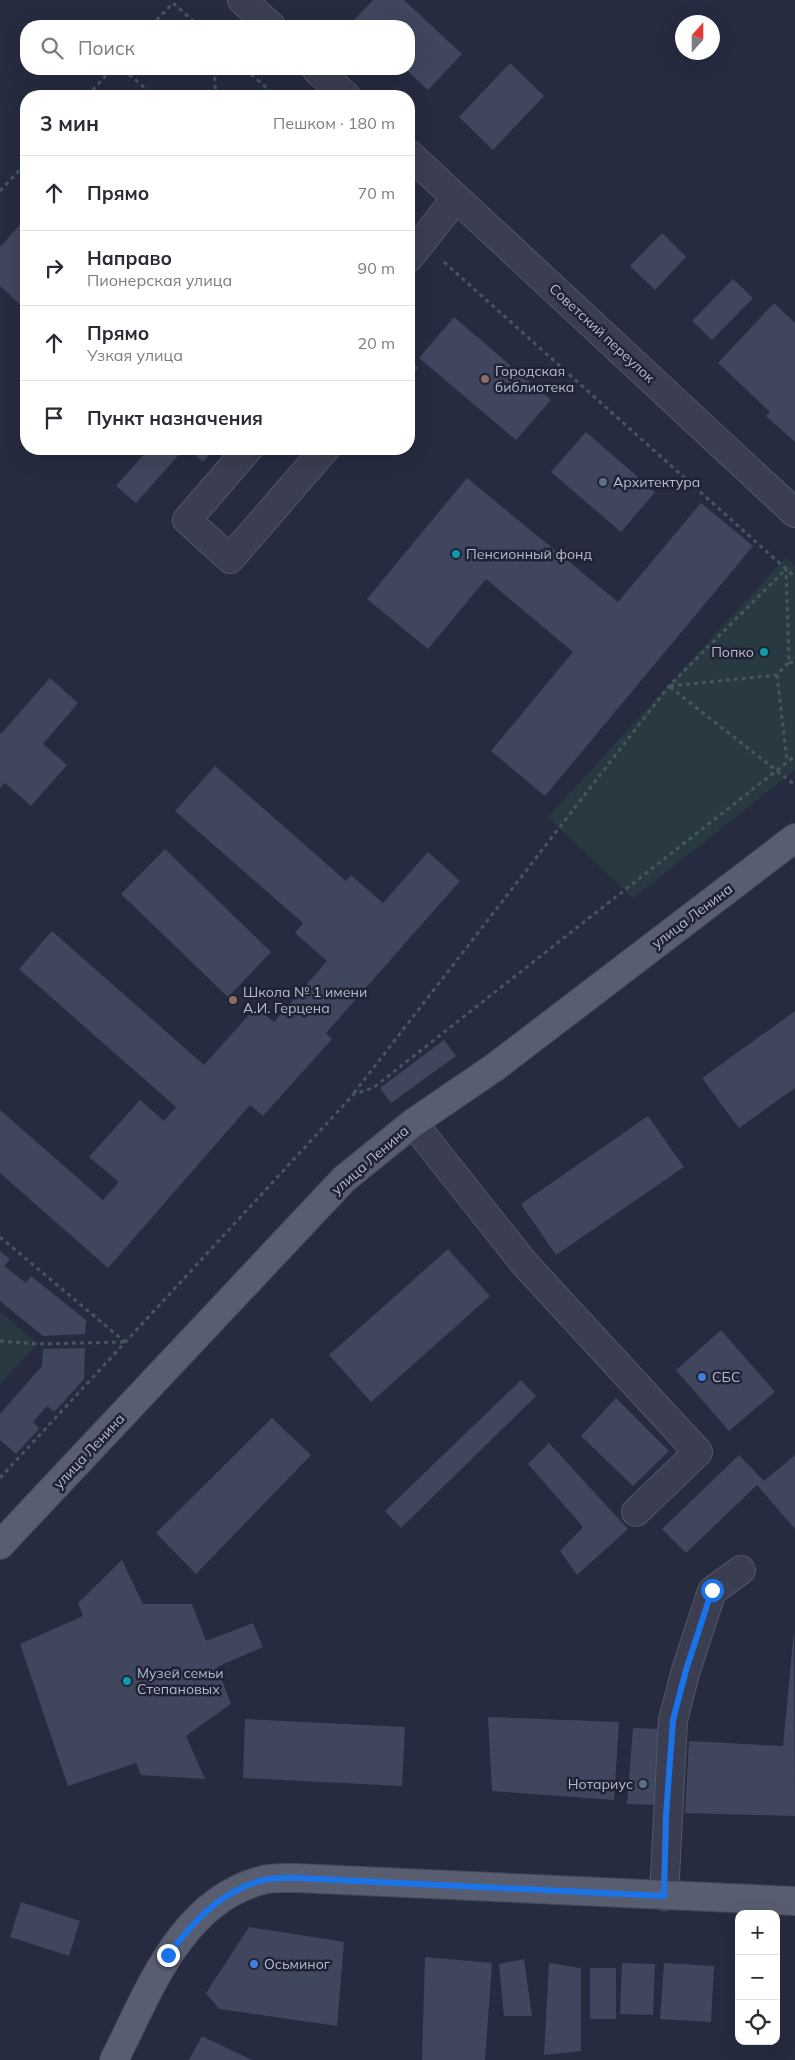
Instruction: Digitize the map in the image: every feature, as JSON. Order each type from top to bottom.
[{"type":"main road","name":"улица Ленина","points":[[0,1545],[344,1179],[413,1123],[495,1067],[795,838]]},
{"type":"main road","points":[[114,2060],[168,1955],[196,1919],[220,1899],[263,1880],[297,1878],[795,1901]]},
{"type":"street","points":[[242,0],[264,20]]},
{"type":"street","points":[[323,75],[339,90]]},
{"type":"street","name":"Советский переулок","points":[[415,160],[795,513]]},
{"type":"street","points":[[415,251],[456,198]]},
{"type":"street","points":[[243,455],[187,520],[230,559],[320,455]]},
{"type":"street","points":[[413,1123],[524,1263],[698,1452],[636,1512]]},
{"type":"street","points":[[664,1896],[666,1815],[673,1720],[686,1670],[712,1590],[742,1570]]},
{"type":"path","points":[[156,20],[173,2],[192,20]]},
{"type":"path","points":[[93,90],[106,75]]},
{"type":"path","points":[[130,75],[147,90]]},
{"type":"path","points":[[214,75],[216,90]]},
{"type":"path","points":[[253,75],[269,90]]},
{"type":"path","points":[[0,191],[20,169]]},
{"type":"path","points":[[415,251],[795,577]]},
{"type":"path","points":[[669,686],[777,675],[789,662],[786,569]]},
{"type":"path","points":[[0,1478],[354,1094],[669,686],[786,569]]},
{"type":"path","points":[[789,662],[795,663]]},
{"type":"path","points":[[777,675],[787,762]]},
{"type":"path","points":[[669,686],[795,785]]},
{"type":"path","points":[[354,1094],[373,1088],[795,756]]},
{"type":"path","points":[[0,1237],[125,1342]]},
{"type":"path","points":[[0,1341],[38,1344],[125,1342]]},
{"type":"shaded area","points":[[786,557],[795,566],[795,770],[633,898],[548,817]]},
{"type":"shaded area","points":[[0,1312],[38,1344],[0,1384]]},
{"type":"building","points":[[373,0],[404,0],[462,54],[428,90],[412,75],[415,75],[415,20],[354,20]]},
{"type":"building","points":[[510,63],[544,96],[493,150],[459,117]]},
{"type":"building","points":[[20,225],[20,304],[0,286],[0,247]]},
{"type":"building","points":[[662,233],[686,257],[655,290],[630,266]]},
{"type":"building","points":[[733,279],[753,298],[712,340],[692,321]]},
{"type":"building","points":[[774,303],[795,323],[795,442],[766,416],[770,412],[718,363]]},
{"type":"building","name":"Городская библиотека","points":[[454,317],[551,400],[516,440],[419,358]]},
{"type":"building","name":"Архитектура","points":[[586,432],[655,492],[621,532],[551,472]]},
{"type":"building","points":[[144,455],[179,455],[136,503],[116,486]]},
{"type":"building","points":[[195,455],[209,455],[203,462]]},
{"type":"building","points":[[467,478],[618,602],[701,503],[753,546],[545,796],[491,751],[573,652],[486,579],[428,649],[367,599]]},
{"type":"building","points":[[50,678],[78,703],[43,744],[67,765],[31,806],[5,783],[0,788],[0,735]]},
{"type":"building","points":[[215,766],[346,881],[351,875],[383,903],[428,852],[460,881],[326,1033],[332,1039],[263,1116],[250,1105],[108,1268],[0,1173],[0,1110],[103,1200],[119,1182],[89,1157],[140,1100],[164,1121],[176,1107],[19,969],[52,931],[204,1065],[256,1007],[274,1022],[327,961],[295,933],[303,923],[175,811]]},
{"type":"building","points":[[165,849],[271,952],[228,997],[121,894]]},
{"type":"building","points":[[795,1011],[795,1088],[739,1128],[702,1078]]},
{"type":"building","points":[[444,1040],[456,1056],[391,1103],[380,1088]]},
{"type":"building","points":[[648,1116],[684,1167],[556,1255],[521,1204]]},
{"type":"building","points":[[448,1249],[490,1296],[371,1402],[329,1355]]},
{"type":"building","points":[[0,1251],[10,1259],[4,1266],[26,1283],[31,1276],[86,1320],[85,1334],[43,1336],[0,1301]]},
{"type":"building","points":[[721,1330],[775,1392],[729,1431],[676,1370]]},
{"type":"building","points":[[85,1348],[84,1379],[54,1412],[47,1406],[33,1422],[39,1429],[16,1454],[0,1440],[0,1414],[42,1366],[43,1349]]},
{"type":"building","points":[[521,1380],[536,1396],[401,1528],[385,1511]]},
{"type":"building","points":[[616,1398],[669,1451],[633,1486],[581,1436]]},
{"type":"building","points":[[272,1418],[311,1455],[196,1574],[156,1533]]},
{"type":"building","points":[[549,1443],[628,1529],[577,1575],[560,1551],[583,1527],[528,1464]]},
{"type":"building","points":[[739,1455],[764,1481],[795,1455],[795,1529],[757,1485],[686,1553],[662,1529]]},
{"type":"building","points":[[122,1560],[143,1604],[192,1604],[206,1641],[253,1623],[263,1647],[217,1667],[231,1704],[186,1736],[205,1779],[141,1775],[136,1763],[68,1786],[20,1644],[83,1616],[78,1603]]},
{"type":"building","points":[[794,1630],[795,1816],[685,1813],[689,1741],[783,1746]]},
{"type":"building","points":[[488,1717],[619,1722],[614,1800],[492,1791]]},
{"type":"building","points":[[245,1719],[405,1727],[402,1786],[243,1778]]},
{"type":"building","points":[[633,1728],[663,1729],[657,1805],[627,1804]]},
{"type":"building","points":[[21,1902],[80,1921],[69,1956],[10,1937]]},
{"type":"building","points":[[249,1927],[344,1942],[337,2026],[219,2009],[206,1993]]},
{"type":"building","points":[[425,1957],[492,1963],[485,2060],[422,2060]]},
{"type":"building","points":[[524,1959],[532,2016],[504,2016],[499,1964]]},
{"type":"building","points":[[549,1963],[581,1968],[581,2051],[544,2055]]},
{"type":"building","points":[[622,1963],[655,1964],[653,2015],[620,2014]]},
{"type":"building","points":[[664,1963],[714,1966],[711,2022],[660,2019]]},
{"type":"building","points":[[590,1968],[616,1968],[616,2019],[590,2019]]},
{"type":"building","points":[[202,2036],[252,2060],[189,2060]]},
{"type":"place","name":"Городская библиотека","points":[[485,379]]},
{"type":"place","name":"Архитектура","points":[[603,482]]},
{"type":"place","name":"Пенсионный фонд","points":[[456,554]]},
{"type":"place","name":"Попко","points":[[764,652]]},
{"type":"place","name":"Школа № 1 имени А.И. Герцена","points":[[233,1000]]},
{"type":"place","name":"СБС","points":[[702,1377]]},
{"type":"place","name":"Музей семьи Степановых","points":[[127,1681]]},
{"type":"place","name":"Нотариус","points":[[643,1784]]},
{"type":"place","name":"Осьминог","points":[[254,1964]]},
{"type":"route","points":[[168,1955],[196,1919],[220,1899],[263,1880],[297,1878],[664,1896],[666,1815],[673,1720],[686,1670],[712,1590]]}]
